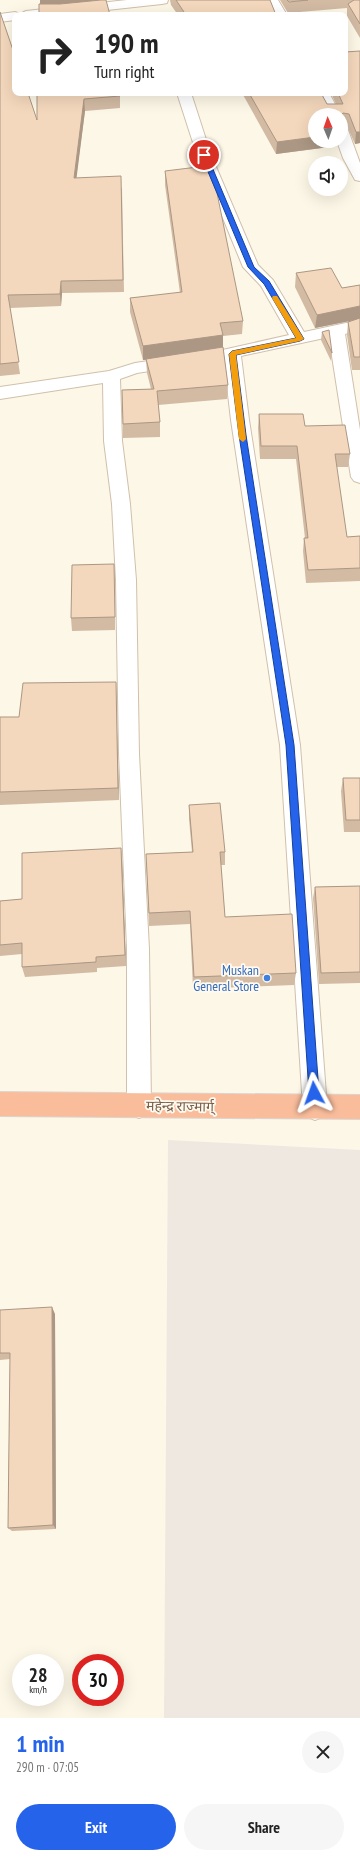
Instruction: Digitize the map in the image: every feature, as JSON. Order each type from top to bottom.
[{"type":"highway","name":"महेन्द्र राज्मार्ग्","points":[[0,1104],[360,1108]]},
{"type":"street","points":[[272,0],[278,12]]},
{"type":"street","points":[[54,12],[156,1],[156,12]]},
{"type":"street","points":[[0,18],[12,16]]},
{"type":"street","points":[[185,96],[204,155],[251,267],[266,283],[300,339]]},
{"type":"street","points":[[324,96],[330,108]]},
{"type":"street","points":[[347,148],[350,158],[360,177]]},
{"type":"street","points":[[0,393],[111,376],[135,368],[232,354],[360,325]]},
{"type":"street","points":[[336,331],[349,418],[360,477]]},
{"type":"street","points":[[232,354],[243,442],[290,745],[315,1108]]},
{"type":"street","points":[[111,376],[113,441],[121,504],[126,580],[130,754],[138,949],[139,1106]]},
{"type":"shaded area","points":[[168,1140],[360,1150],[360,1718],[164,1718]]},
{"type":"building","points":[[106,0],[109,12],[39,12],[39,4],[60,4]]},
{"type":"building","points":[[176,0],[270,0],[275,12],[184,12]]},
{"type":"building","points":[[287,0],[308,0],[289,2]]},
{"type":"building","points":[[354,0],[360,0],[360,24],[348,4]]},
{"type":"building","points":[[0,12],[12,47],[12,96],[29,96],[37,120],[37,96],[120,96],[84,99],[74,178],[121,176],[123,280],[61,281],[60,294],[8,295],[19,362],[0,364]]},
{"type":"building","points":[[360,51],[360,132],[356,132],[348,114],[348,108],[308,108],[308,138],[277,142],[251,96],[323,96],[327,104],[343,104],[339,96],[348,96],[348,52]]},
{"type":"building","points":[[206,166],[217,193],[243,321],[220,323],[223,335],[143,346],[130,298],[182,292],[165,171]]},
{"type":"building","points":[[331,268],[342,288],[360,285],[360,306],[317,315],[296,273]]},
{"type":"building","points":[[360,318],[360,357],[354,357],[348,322]]},
{"type":"building","points":[[329,330],[332,353],[322,332]]},
{"type":"building","points":[[223,347],[228,385],[157,391],[160,422],[123,424],[122,390],[154,389],[146,359]]},
{"type":"building","points":[[259,414],[303,414],[305,426],[345,425],[350,454],[335,454],[347,537],[360,536],[360,568],[308,570],[304,538],[308,538],[297,446],[261,446]]},
{"type":"building","points":[[114,564],[115,617],[71,618],[72,565]]},
{"type":"building","points":[[116,682],[118,788],[0,792],[0,717],[19,717],[23,683]]},
{"type":"building","points":[[343,778],[360,778],[360,820],[346,820]]},
{"type":"building","points":[[220,803],[225,852],[220,852],[225,917],[292,914],[296,973],[194,977],[190,911],[149,913],[146,854],[193,852],[189,805]]},
{"type":"building","points":[[121,848],[125,955],[96,957],[96,962],[22,967],[22,943],[0,945],[0,901],[22,899],[22,853]]},
{"type":"building","points":[[360,886],[360,972],[321,973],[315,887]]},
{"type":"building","points":[[52,1307],[53,1525],[8,1528],[10,1353],[0,1353],[0,1310]]},
{"type":"slow traffic","points":[[243,439],[232,354],[300,339],[275,298]]},
{"type":"place","name":"Muskan General Store","points":[[267,978]]},
{"type":"route","points":[[204,155],[251,267],[266,283],[300,339],[232,354],[242,435],[290,745],[314,1093]]}]
